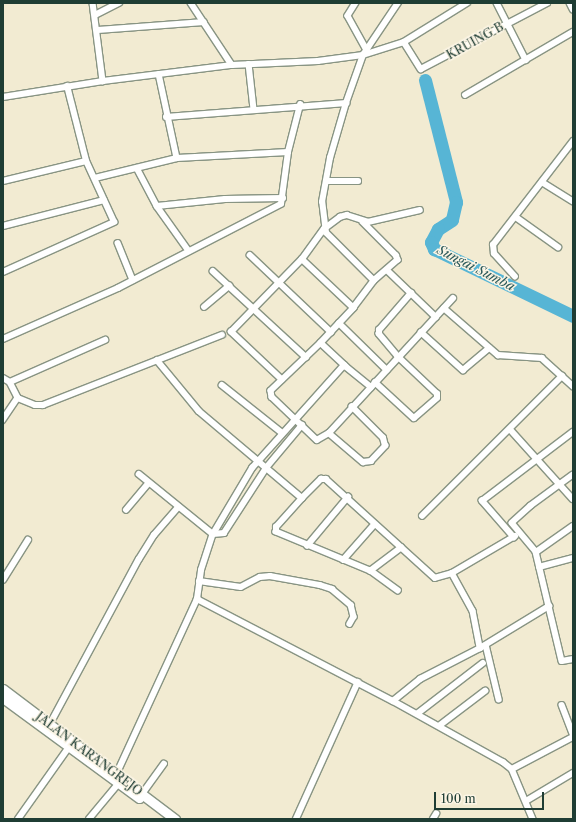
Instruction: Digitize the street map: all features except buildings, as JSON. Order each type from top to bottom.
[{"type":"main road","name":"JALAN KARANGREJO","points":[[3,689],[117,773],[175,819]]},
{"type":"main road","name":"JALAN KARANGREJO","points":[[3,698],[167,819]]},
{"type":"street","points":[[93,3],[98,30],[103,81]]},
{"type":"street","points":[[95,15],[119,3]]},
{"type":"street","points":[[191,3],[232,65]]},
{"type":"street","points":[[356,3],[348,16],[365,52]]},
{"type":"street","points":[[374,281],[333,241],[324,229],[322,202],[346,102],[365,52],[398,3]]},
{"type":"street","points":[[3,97],[67,86],[158,74],[232,65],[318,61],[365,52],[404,42],[467,3]]},
{"type":"street","points":[[497,3],[526,60]]},
{"type":"street","name":"KRUING B","points":[[404,42],[419,68],[442,60],[547,3]]},
{"type":"street","points":[[570,3],[573,9]]},
{"type":"street","points":[[98,30],[204,22]]},
{"type":"street","points":[[465,95],[573,32]]},
{"type":"street","points":[[249,64],[254,109]]},
{"type":"street","points":[[158,74],[166,117],[177,158]]},
{"type":"street","points":[[3,272],[111,225],[114,218],[86,161],[67,86]]},
{"type":"street","points":[[166,117],[346,102]]},
{"type":"street","points":[[3,339],[58,317],[277,207],[283,198],[288,152],[300,105]]},
{"type":"street","points":[[515,277],[494,254],[493,250],[495,243],[542,182],[570,149],[573,141]]},
{"type":"street","points":[[94,178],[177,158],[288,152]]},
{"type":"street","points":[[3,181],[86,161]]},
{"type":"street","points":[[138,168],[157,206],[189,251]]},
{"type":"street","points":[[326,181],[358,181]]},
{"type":"street","points":[[542,182],[573,201]]},
{"type":"street","points":[[157,206],[225,199],[283,198]]},
{"type":"street","points":[[3,226],[104,200]]},
{"type":"street","points":[[363,222],[420,210]]},
{"type":"street","points":[[282,380],[231,332],[302,258],[324,229],[344,215],[363,222],[398,257],[387,270],[374,281],[340,324],[282,380],[270,394],[317,440],[329,433],[453,298]]},
{"type":"street","points":[[516,217],[558,247]]},
{"type":"street","points":[[118,243],[133,280]]},
{"type":"street","points":[[250,255],[331,332]]},
{"type":"street","points":[[302,258],[354,308]]},
{"type":"street","points":[[387,270],[436,316]]},
{"type":"street","points":[[212,271],[230,286],[306,358]]},
{"type":"street","points":[[204,307],[230,286]]},
{"type":"street","points":[[117,773],[197,599],[198,581],[213,534],[257,461],[281,432],[344,365],[373,385],[414,418],[431,404],[437,394],[398,357],[380,336],[379,330],[411,293]]},
{"type":"street","points":[[444,308],[488,348],[503,356],[542,358],[573,386]]},
{"type":"street","points":[[340,324],[387,370]]},
{"type":"street","points":[[422,332],[464,370],[488,348]]},
{"type":"street","points":[[3,378],[10,382],[18,398],[38,406],[222,335]]},
{"type":"street","points":[[10,382],[105,340]]},
{"type":"street","points":[[321,343],[349,369]]},
{"type":"street","points":[[157,360],[199,411],[302,498]]},
{"type":"street","points":[[422,516],[562,376]]},
{"type":"street","points":[[222,385],[281,432]]},
{"type":"street","points":[[3,420],[18,398]]},
{"type":"street","points":[[329,433],[363,462],[371,461],[385,446],[383,438],[352,407]]},
{"type":"street","points":[[139,474],[213,534],[226,532],[266,468],[302,425]]},
{"type":"street","points":[[510,429],[535,459],[573,499]]},
{"type":"street","points":[[573,432],[535,459],[482,501],[516,536],[536,552],[562,661],[573,659]]},
{"type":"street","points":[[516,536],[513,521],[573,475]]},
{"type":"street","points":[[398,591],[370,571],[307,546],[275,531],[302,498],[324,478],[332,482],[374,525],[435,578],[452,573],[516,536]]},
{"type":"street","points":[[126,510],[149,483]]},
{"type":"street","points":[[307,546],[348,497]]},
{"type":"street","points":[[50,724],[139,559],[154,535],[178,507]]},
{"type":"street","points":[[343,560],[374,525]]},
{"type":"street","points":[[536,552],[573,526]]},
{"type":"street","points":[[3,580],[28,540]]},
{"type":"street","points":[[370,571],[401,548]]},
{"type":"street","points":[[539,567],[573,558]]},
{"type":"street","points":[[452,573],[473,611],[480,648]]},
{"type":"street","points":[[198,581],[241,587],[260,577],[270,576],[320,585],[332,589],[351,606],[354,617],[350,624]]},
{"type":"street","points":[[197,599],[358,682],[481,748],[512,769],[533,819]]},
{"type":"street","points":[[393,701],[420,679],[480,648],[549,606]]},
{"type":"street","points":[[486,644],[499,699]]},
{"type":"street","points":[[417,714],[483,664]]},
{"type":"street","points":[[296,819],[358,682]]},
{"type":"street","points":[[439,726],[485,691]]},
{"type":"street","points":[[562,705],[573,733]]},
{"type":"street","points":[[512,769],[573,737]]},
{"type":"street","points":[[18,819],[69,747]]},
{"type":"street","points":[[142,794],[164,764]]},
{"type":"street","points":[[526,801],[573,774]]},
{"type":"street","points":[[89,819],[119,784]]},
{"type":"waterway","name":"Sungai Sumba","points":[[425,80],[456,202],[452,220],[438,229],[431,242],[434,249],[573,316]]}]
